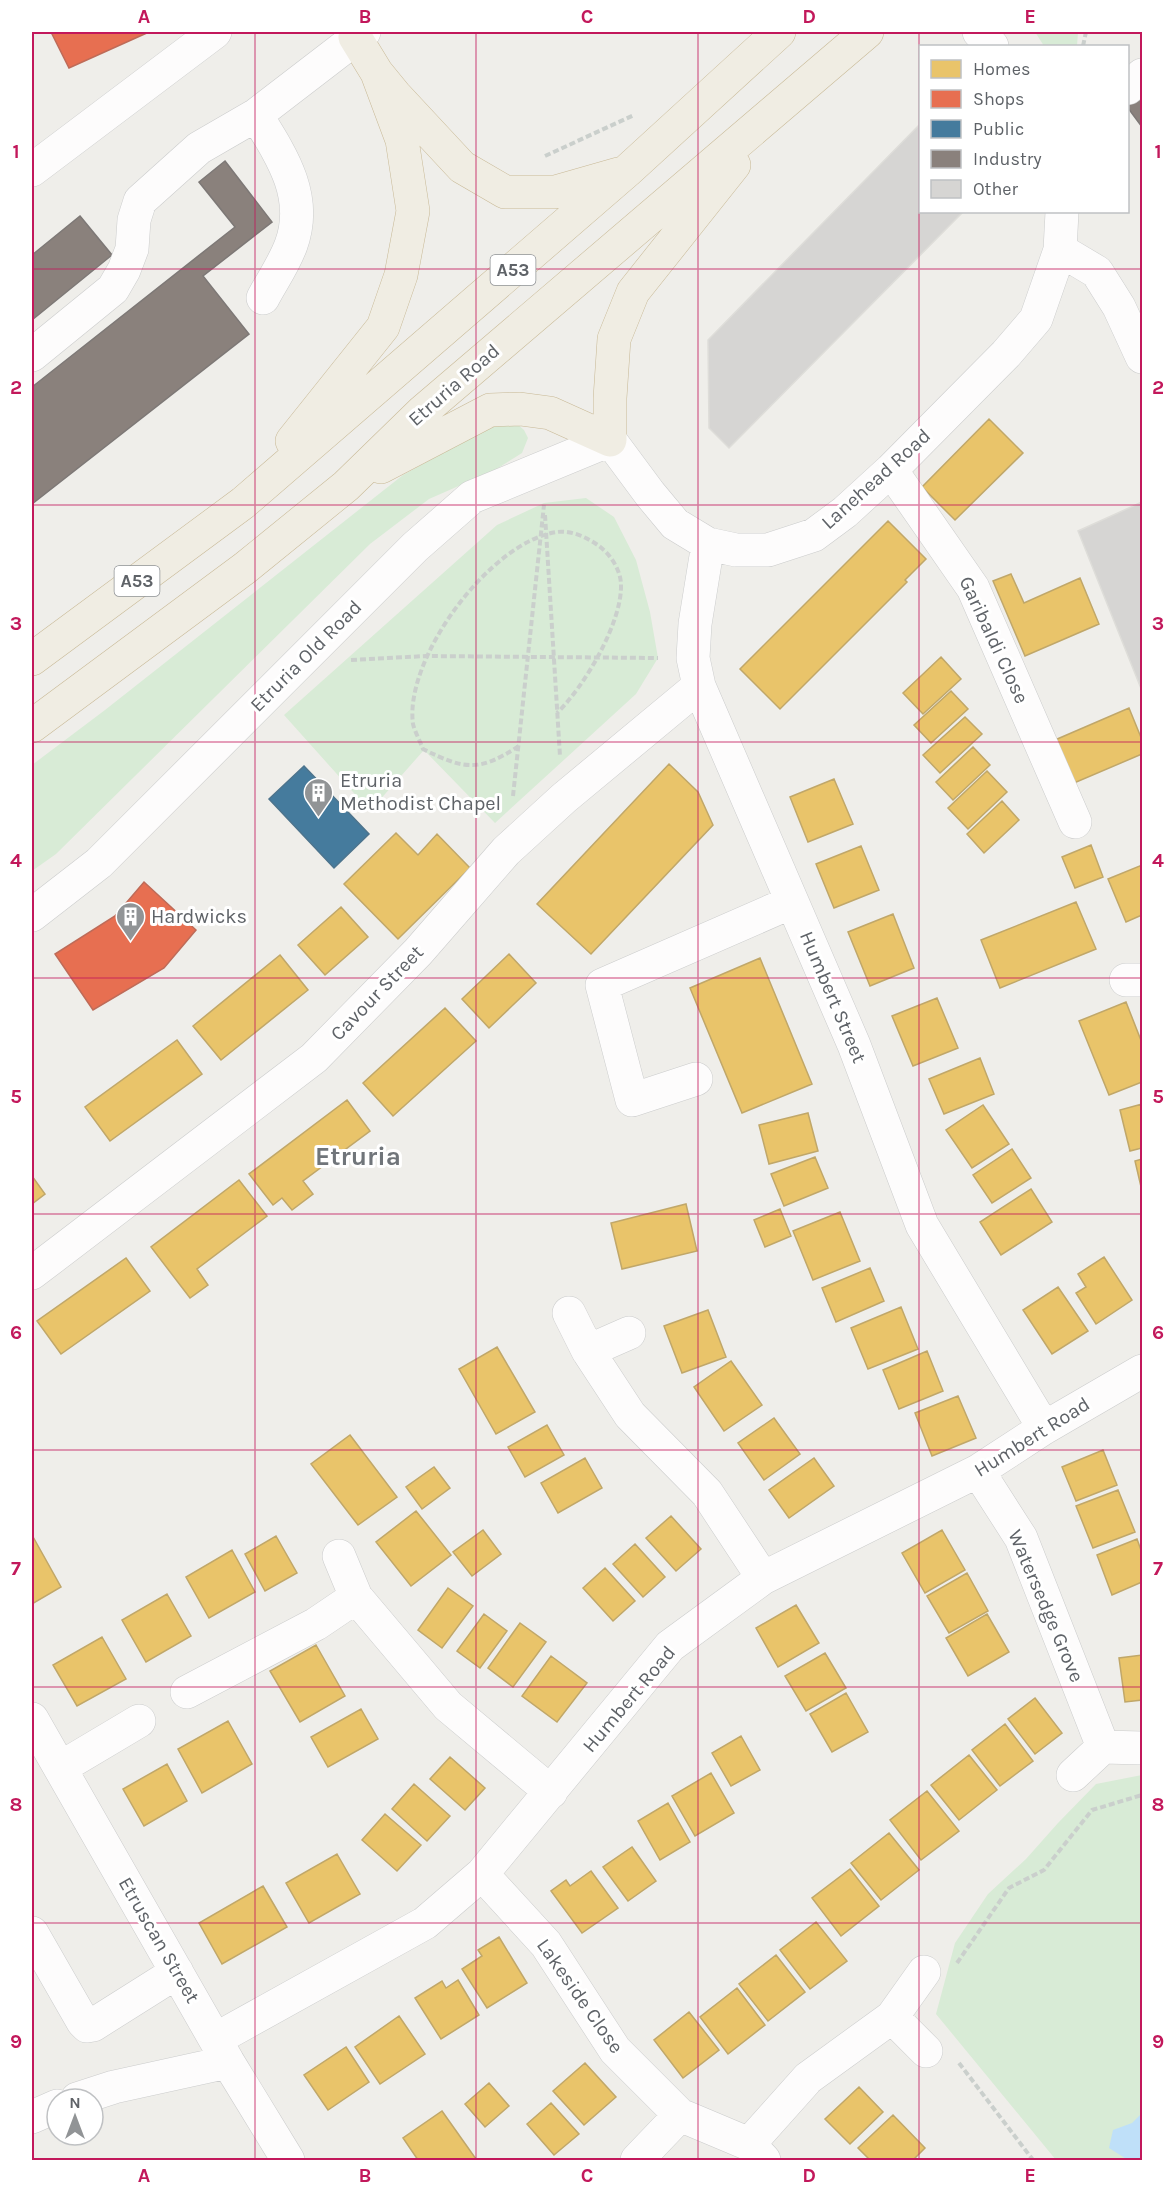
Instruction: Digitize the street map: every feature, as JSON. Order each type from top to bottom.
[{"type":"highway","name":"A53","points":[[32,659],[243,503],[627,171],[778,32]]},
{"type":"highway","name":"Etruria Road","points":[[32,726],[245,568],[346,486],[422,412],[867,32]]},
{"type":"highway","points":[[243,503],[382,327],[401,274],[413,211],[402,140],[377,73],[357,34]]},
{"type":"highway","points":[[377,73],[462,167],[505,192],[555,192],[627,171]]},
{"type":"highway","points":[[346,486],[490,410],[520,409],[550,413],[609,440],[609,398],[614,339],[633,292],[780,107]]},
{"type":"street","points":[[32,170],[215,32]]},
{"type":"street","points":[[979,32],[991,45]]},
{"type":"street","points":[[32,355],[113,289],[132,249],[134,220],[140,201],[199,148],[256,115],[357,34]]},
{"type":"street","points":[[1129,87],[1143,75]]},
{"type":"street","points":[[256,115],[291,175],[296,222],[291,244],[262,298]]},
{"type":"street","name":"Lanehead Road","points":[[609,440],[675,524],[708,544],[736,550],[768,550],[814,536],[846,512],[891,470],[1006,354],[1036,319],[1060,250],[1062,213]]},
{"type":"street","points":[[1060,250],[1097,272],[1119,307],[1143,357]]},
{"type":"street","name":"Etruria Old Road","points":[[32,915],[99,863],[415,547],[472,497],[609,440]]},
{"type":"street","name":"Garibaldi Close","points":[[891,470],[973,588],[1075,822]]},
{"type":"street","name":"Humbert Street","points":[[708,544],[695,624],[696,672],[854,1045],[922,1225],[1044,1428]]},
{"type":"street","name":"Cavour Street","points":[[32,1273],[314,1058],[418,952],[506,850],[696,672]]},
{"type":"street","points":[[696,1079],[633,1100],[602,985],[792,902]]},
{"type":"street","points":[[568,1313],[588,1351],[630,1415],[707,1493],[763,1578]]},
{"type":"street","points":[[588,1351],[628,1333]]},
{"type":"street","name":"Humbert Road","points":[[105,2090],[222,2050],[424,1923],[482,1874],[670,1646],[763,1578],[978,1471],[1044,1428],[1143,1371]]},
{"type":"street","name":"Watersedge Grove","points":[[978,1471],[1021,1538],[1103,1747]]},
{"type":"street","points":[[339,1556],[356,1597],[448,1706],[551,1792]]},
{"type":"street","points":[[187,1692],[316,1624],[356,1597]]},
{"type":"street","points":[[60,1768],[139,1721]]},
{"type":"street","name":"Etruscan Street","points":[[35,1733],[60,1768],[288,2160]]},
{"type":"street","points":[[1073,1775],[1103,1747],[1142,1748]]},
{"type":"street","name":"Lakeside Close","points":[[482,1874],[546,1944],[615,2050],[680,2115],[757,2152],[808,2078],[892,2017],[924,1972]]},
{"type":"street","points":[[32,1933],[87,2026],[93,2025],[177,1972]]},
{"type":"street","points":[[892,2017],[940,2054]]},
{"type":"street","points":[[637,2160],[680,2115]]},
{"type":"path","points":[[543,156],[640,112]]},
{"type":"path","points":[[506,850],[543,536],[544,503],[543,536],[564,798]]},
{"type":"path","points":[[519,746],[500,758],[477,765],[460,765],[423,749],[413,724],[415,699],[426,656],[443,625],[469,593],[497,562],[543,536],[559,532],[574,533],[593,541],[605,550],[615,565],[621,584],[616,613],[599,656],[567,703],[557,713]]},
{"type":"path","points":[[299,663],[426,656],[599,656],[696,672]]},
{"type":"path","points":[[924,1972],[948,1976],[1009,1888],[1044,1870],[1092,1810],[1143,1795]]},
{"type":"path","points":[[940,2054],[1033,2160]]},
{"type":"green space","points":[[1035,32],[1078,32],[1077,45],[1043,45]]},
{"type":"green space","points":[[516,423],[524,430],[528,438],[522,453],[495,470],[429,499],[370,544],[56,854],[32,871],[32,765],[403,475],[490,427]]},
{"type":"green space","points":[[586,498],[614,517],[636,560],[650,612],[658,658],[636,694],[495,823],[424,750],[370,811],[284,715],[497,525],[544,503]]},
{"type":"green space","points":[[1142,1775],[1142,2160],[1056,2160],[936,2014],[955,1943],[988,1894],[1026,1859],[1096,1784]]},
{"type":"water","points":[[1142,2113],[1142,2160],[1128,2160],[1109,2148],[1113,2130],[1132,2123]]},
{"type":"building: Homes","points":[[989,419],[1023,453],[955,520],[922,487]]},
{"type":"building: Homes","points":[[888,521],[926,559],[905,580],[907,582],[780,709],[740,669]]},
{"type":"building: Homes","points":[[1011,574],[1024,603],[1080,578],[1099,624],[1025,656],[993,581]]},
{"type":"building: Homes","points":[[941,657],[961,679],[923,714],[903,693]]},
{"type":"building: Homes","points":[[951,691],[968,709],[931,743],[914,725]]},
{"type":"building: Homes","points":[[1129,708],[1142,740],[1142,754],[1074,783],[1055,740]]},
{"type":"building: Homes","points":[[965,717],[982,734],[940,773],[923,755]]},
{"type":"building: Homes","points":[[973,747],[990,765],[953,800],[936,782]]},
{"type":"building: Homes","points":[[669,764],[698,792],[713,825],[591,954],[537,904]]},
{"type":"building: Homes","points":[[987,771],[1007,792],[968,829],[948,808]]},
{"type":"building: Homes","points":[[834,779],[853,824],[808,842],[790,797]]},
{"type":"building: Homes","points":[[1002,801],[1019,820],[984,853],[967,834]]},
{"type":"building: Homes","points":[[396,833],[418,855],[437,834],[470,868],[398,939],[344,884]]},
{"type":"building: Homes","points":[[1091,845],[1103,877],[1075,888],[1062,857]]},
{"type":"building: Homes","points":[[861,846],[879,890],[834,908],[816,864]]},
{"type":"building: Homes","points":[[1142,865],[1142,915],[1126,922],[1108,879]]},
{"type":"building: Homes","points":[[1076,902],[1096,949],[1000,988],[981,940]]},
{"type":"building: Homes","points":[[341,907],[368,937],[325,975],[298,945]]},
{"type":"building: Homes","points":[[893,914],[914,968],[870,986],[848,932]]},
{"type":"building: Homes","points":[[509,954],[536,983],[489,1028],[462,999]]},
{"type":"building: Homes","points":[[280,955],[308,990],[221,1060],[193,1026]]},
{"type":"building: Homes","points":[[760,958],[812,1084],[742,1113],[690,988]]},
{"type":"building: Homes","points":[[937,998],[958,1048],[913,1066],[892,1016]]},
{"type":"building: Homes","points":[[1126,1002],[1142,1043],[1142,1082],[1109,1095],[1079,1021]]},
{"type":"building: Homes","points":[[445,1008],[476,1041],[393,1116],[363,1083]]},
{"type":"building: Homes","points":[[177,1040],[202,1074],[110,1141],[85,1107]]},
{"type":"building: Homes","points":[[980,1058],[994,1094],[944,1114],[929,1079]]},
{"type":"building: Homes","points":[[347,1100],[370,1131],[303,1181],[313,1194],[292,1210],[282,1198],[273,1205],[249,1174]]},
{"type":"building: Homes","points":[[1142,1104],[1142,1148],[1130,1151],[1120,1110]]},
{"type":"building: Homes","points":[[983,1105],[1009,1144],[972,1168],[946,1130]]},
{"type":"building: Homes","points":[[808,1113],[818,1151],[769,1164],[759,1125]]},
{"type":"building: Homes","points":[[1012,1149],[1031,1178],[992,1203],[973,1175]]},
{"type":"building: Homes","points":[[815,1157],[828,1188],[784,1206],[771,1174]]},
{"type":"building: Homes","points":[[1142,1159],[1142,1191],[1135,1161]]},
{"type":"building: Homes","points":[[32,1176],[45,1194],[32,1204]]},
{"type":"building: Homes","points":[[239,1180],[267,1216],[197,1269],[208,1285],[190,1298],[151,1247]]},
{"type":"building: Homes","points":[[1031,1189],[1052,1222],[1001,1255],[980,1222]]},
{"type":"building: Homes","points":[[686,1204],[697,1251],[622,1269],[611,1223]]},
{"type":"building: Homes","points":[[780,1209],[791,1236],[765,1247],[754,1220]]},
{"type":"building: Homes","points":[[840,1212],[860,1261],[813,1280],[793,1231]]},
{"type":"building: Homes","points":[[1104,1257],[1132,1300],[1096,1324],[1076,1293],[1086,1287],[1078,1274]]},
{"type":"building: Homes","points":[[126,1258],[150,1291],[61,1354],[37,1321]]},
{"type":"building: Homes","points":[[870,1268],[884,1301],[836,1322],[822,1288]]},
{"type":"building: Homes","points":[[1058,1287],[1088,1331],[1052,1354],[1023,1310]]},
{"type":"building: Homes","points":[[901,1307],[918,1349],[868,1369],[851,1328]]},
{"type":"building: Homes","points":[[708,1310],[726,1357],[682,1373],[664,1326]]},
{"type":"building: Homes","points":[[497,1347],[535,1412],[496,1434],[459,1369]]},
{"type":"building: Homes","points":[[927,1351],[943,1391],[899,1409],[883,1370]]},
{"type":"building: Homes","points":[[731,1361],[762,1405],[724,1431],[694,1387]]},
{"type":"building: Homes","points":[[958,1396],[976,1438],[932,1456],[915,1413]]},
{"type":"building: Homes","points":[[774,1418],[800,1454],[764,1480],[738,1443]]},
{"type":"building: Homes","points":[[547,1425],[564,1455],[525,1477],[508,1447]]},
{"type":"building: Homes","points":[[350,1435],[397,1497],[358,1525],[311,1464]]},
{"type":"building: Homes","points":[[1103,1450],[1117,1485],[1076,1501],[1062,1467]]},
{"type":"building: Homes","points":[[585,1458],[602,1488],[558,1513],[541,1483]]},
{"type":"building: Homes","points":[[814,1458],[834,1486],[789,1518],[769,1490]]},
{"type":"building: Homes","points":[[434,1467],[450,1488],[422,1509],[406,1487]]},
{"type":"building: Homes","points":[[1118,1490],[1135,1532],[1093,1548],[1076,1506]]},
{"type":"building: Homes","points":[[416,1511],[451,1555],[411,1586],[376,1542]]},
{"type":"building: Homes","points":[[671,1516],[701,1549],[676,1571],[646,1538]]},
{"type":"building: Homes","points":[[483,1530],[501,1554],[472,1576],[453,1552]]},
{"type":"building: Homes","points":[[942,1530],[965,1570],[925,1593],[902,1553]]},
{"type":"building: Homes","points":[[32,1535],[61,1587],[32,1604]]},
{"type":"building: Homes","points":[[276,1536],[297,1573],[265,1591],[245,1554]]},
{"type":"building: Homes","points":[[1137,1539],[1142,1553],[1142,1582],[1112,1595],[1097,1555]]},
{"type":"building: Homes","points":[[635,1544],[665,1577],[643,1597],[613,1564]]},
{"type":"building: Homes","points":[[232,1550],[255,1592],[209,1618],[186,1577]]},
{"type":"building: Homes","points":[[605,1568],[635,1601],[613,1621],[583,1588]]},
{"type":"building: Homes","points":[[967,1573],[988,1611],[949,1633],[927,1596]]},
{"type":"building: Homes","points":[[448,1588],[473,1606],[442,1648],[418,1630]]},
{"type":"building: Homes","points":[[167,1594],[191,1636],[146,1662],[122,1620]]},
{"type":"building: Homes","points":[[796,1605],[819,1643],[778,1667],[756,1628]]},
{"type":"building: Homes","points":[[484,1614],[507,1631],[480,1668],[457,1651]]},
{"type":"building: Homes","points":[[987,1614],[1009,1652],[968,1676],[946,1638]]},
{"type":"building: Homes","points":[[520,1623],[546,1642],[513,1687],[488,1668]]},
{"type":"building: Homes","points":[[102,1637],[126,1679],[77,1706],[53,1665]]},
{"type":"building: Homes","points":[[316,1645],[345,1696],[300,1722],[270,1671]]},
{"type":"building: Homes","points":[[825,1653],[846,1688],[806,1711],[785,1676]]},
{"type":"building: Homes","points":[[1142,1655],[1142,1700],[1125,1702],[1119,1658]]},
{"type":"building: Homes","points":[[551,1656],[587,1683],[557,1722],[522,1696]]},
{"type":"building: Homes","points":[[846,1693],[868,1732],[832,1752],[810,1714]]},
{"type":"building: Homes","points":[[1035,1698],[1062,1733],[1035,1754],[1008,1719]]},
{"type":"building: Homes","points":[[361,1709],[378,1739],[328,1767],[311,1737]]},
{"type":"building: Homes","points":[[228,1721],[252,1764],[202,1793],[178,1749]]},
{"type":"building: Homes","points":[[1005,1724],[1033,1761],[1000,1786],[972,1750]]},
{"type":"building: Homes","points":[[741,1736],[760,1770],[731,1786],[712,1753]]},
{"type":"building: Homes","points":[[969,1755],[997,1790],[959,1820],[931,1785]]},
{"type":"building: Homes","points":[[450,1757],[485,1788],[465,1810],[430,1779]]},
{"type":"building: Homes","points":[[167,1764],[187,1801],[144,1826],[123,1789]]},
{"type":"building: Homes","points":[[711,1773],[734,1813],[695,1836],[672,1796]]},
{"type":"building: Homes","points":[[414,1784],[450,1816],[427,1841],[392,1809]]},
{"type":"building: Homes","points":[[927,1791],[959,1831],[921,1860],[890,1820]]},
{"type":"building: Homes","points":[[668,1803],[690,1842],[660,1860],[638,1821]]},
{"type":"building: Homes","points":[[385,1814],[421,1845],[397,1871],[362,1840]]},
{"type":"building: Homes","points":[[889,1833],[919,1870],[881,1900],[851,1863]]},
{"type":"building: Homes","points":[[632,1847],[656,1881],[628,1901],[603,1867]]},
{"type":"building: Homes","points":[[337,1854],[360,1894],[309,1923],[286,1883]]},
{"type":"building: Homes","points":[[850,1869],[879,1906],[841,1936],[812,1898]]},
{"type":"building: Homes","points":[[591,1871],[618,1908],[582,1933],[551,1891],[566,1880],[570,1886]]},
{"type":"building: Homes","points":[[263,1886],[287,1927],[222,1964],[199,1923]]},
{"type":"building: Homes","points":[[816,1922],[847,1961],[810,1989],[780,1950]]},
{"type":"building: Homes","points":[[499,1937],[527,1983],[487,2008],[462,1969],[482,1956],[478,1950]]},
{"type":"building: Homes","points":[[776,1955],[805,1992],[768,2021],[739,1984]]},
{"type":"building: Homes","points":[[458,1980],[479,2015],[441,2039],[415,1998],[442,1981],[446,1988]]},
{"type":"building: Homes","points":[[737,1988],[765,2025],[728,2054],[700,2017]]},
{"type":"building: Homes","points":[[689,2012],[719,2050],[683,2078],[654,2040]]},
{"type":"building: Homes","points":[[399,2016],[425,2054],[380,2084],[355,2047]]},
{"type":"building: Homes","points":[[346,2047],[369,2082],[328,2110],[304,2075]]},
{"type":"building: Homes","points":[[585,2063],[616,2097],[584,2125],[553,2091]]},
{"type":"building: Homes","points":[[489,2083],[509,2106],[485,2127],[465,2104]]},
{"type":"building: Homes","points":[[859,2087],[883,2112],[850,2144],[825,2119]]},
{"type":"building: Homes","points":[[551,2103],[579,2134],[554,2155],[527,2124]]},
{"type":"building: Homes","points":[[442,2111],[476,2159],[418,2160],[403,2138]]},
{"type":"building: Homes","points":[[893,2115],[925,2148],[913,2160],[870,2160],[858,2148]]},
{"type":"building: Shops","points":[[51,32],[149,32],[69,68]]},
{"type":"building: Shops","name":"Hardwicks","points":[[144,882],[196,930],[164,968],[93,1010],[55,954],[115,916]]},
{"type":"building: Public","name":"Etruria Methodist Chapel","points":[[304,766],[369,834],[334,868],[269,799]]},
{"type":"building: Industry","points":[[1142,91],[1142,127],[1129,109],[1129,101]]},
{"type":"building: Industry","points":[[225,161],[272,222],[203,276],[249,334],[32,504],[32,387],[235,227],[199,182]]},
{"type":"building: Industry","points":[[80,216],[112,255],[32,320],[32,255]]},
{"type":"building: Other","points":[[919,125],[919,213],[962,213],[729,448],[709,428],[708,340]]},
{"type":"building: Other","points":[[1142,502],[1142,691],[1078,531]]},
{"type":"place","name":"Etruria Methodist Chapel","points":[[319,818]]},
{"type":"place","name":"Hardwicks","points":[[130,942]]},
{"type":"district","name":"Etruria","points":[[358,1156]]}]
